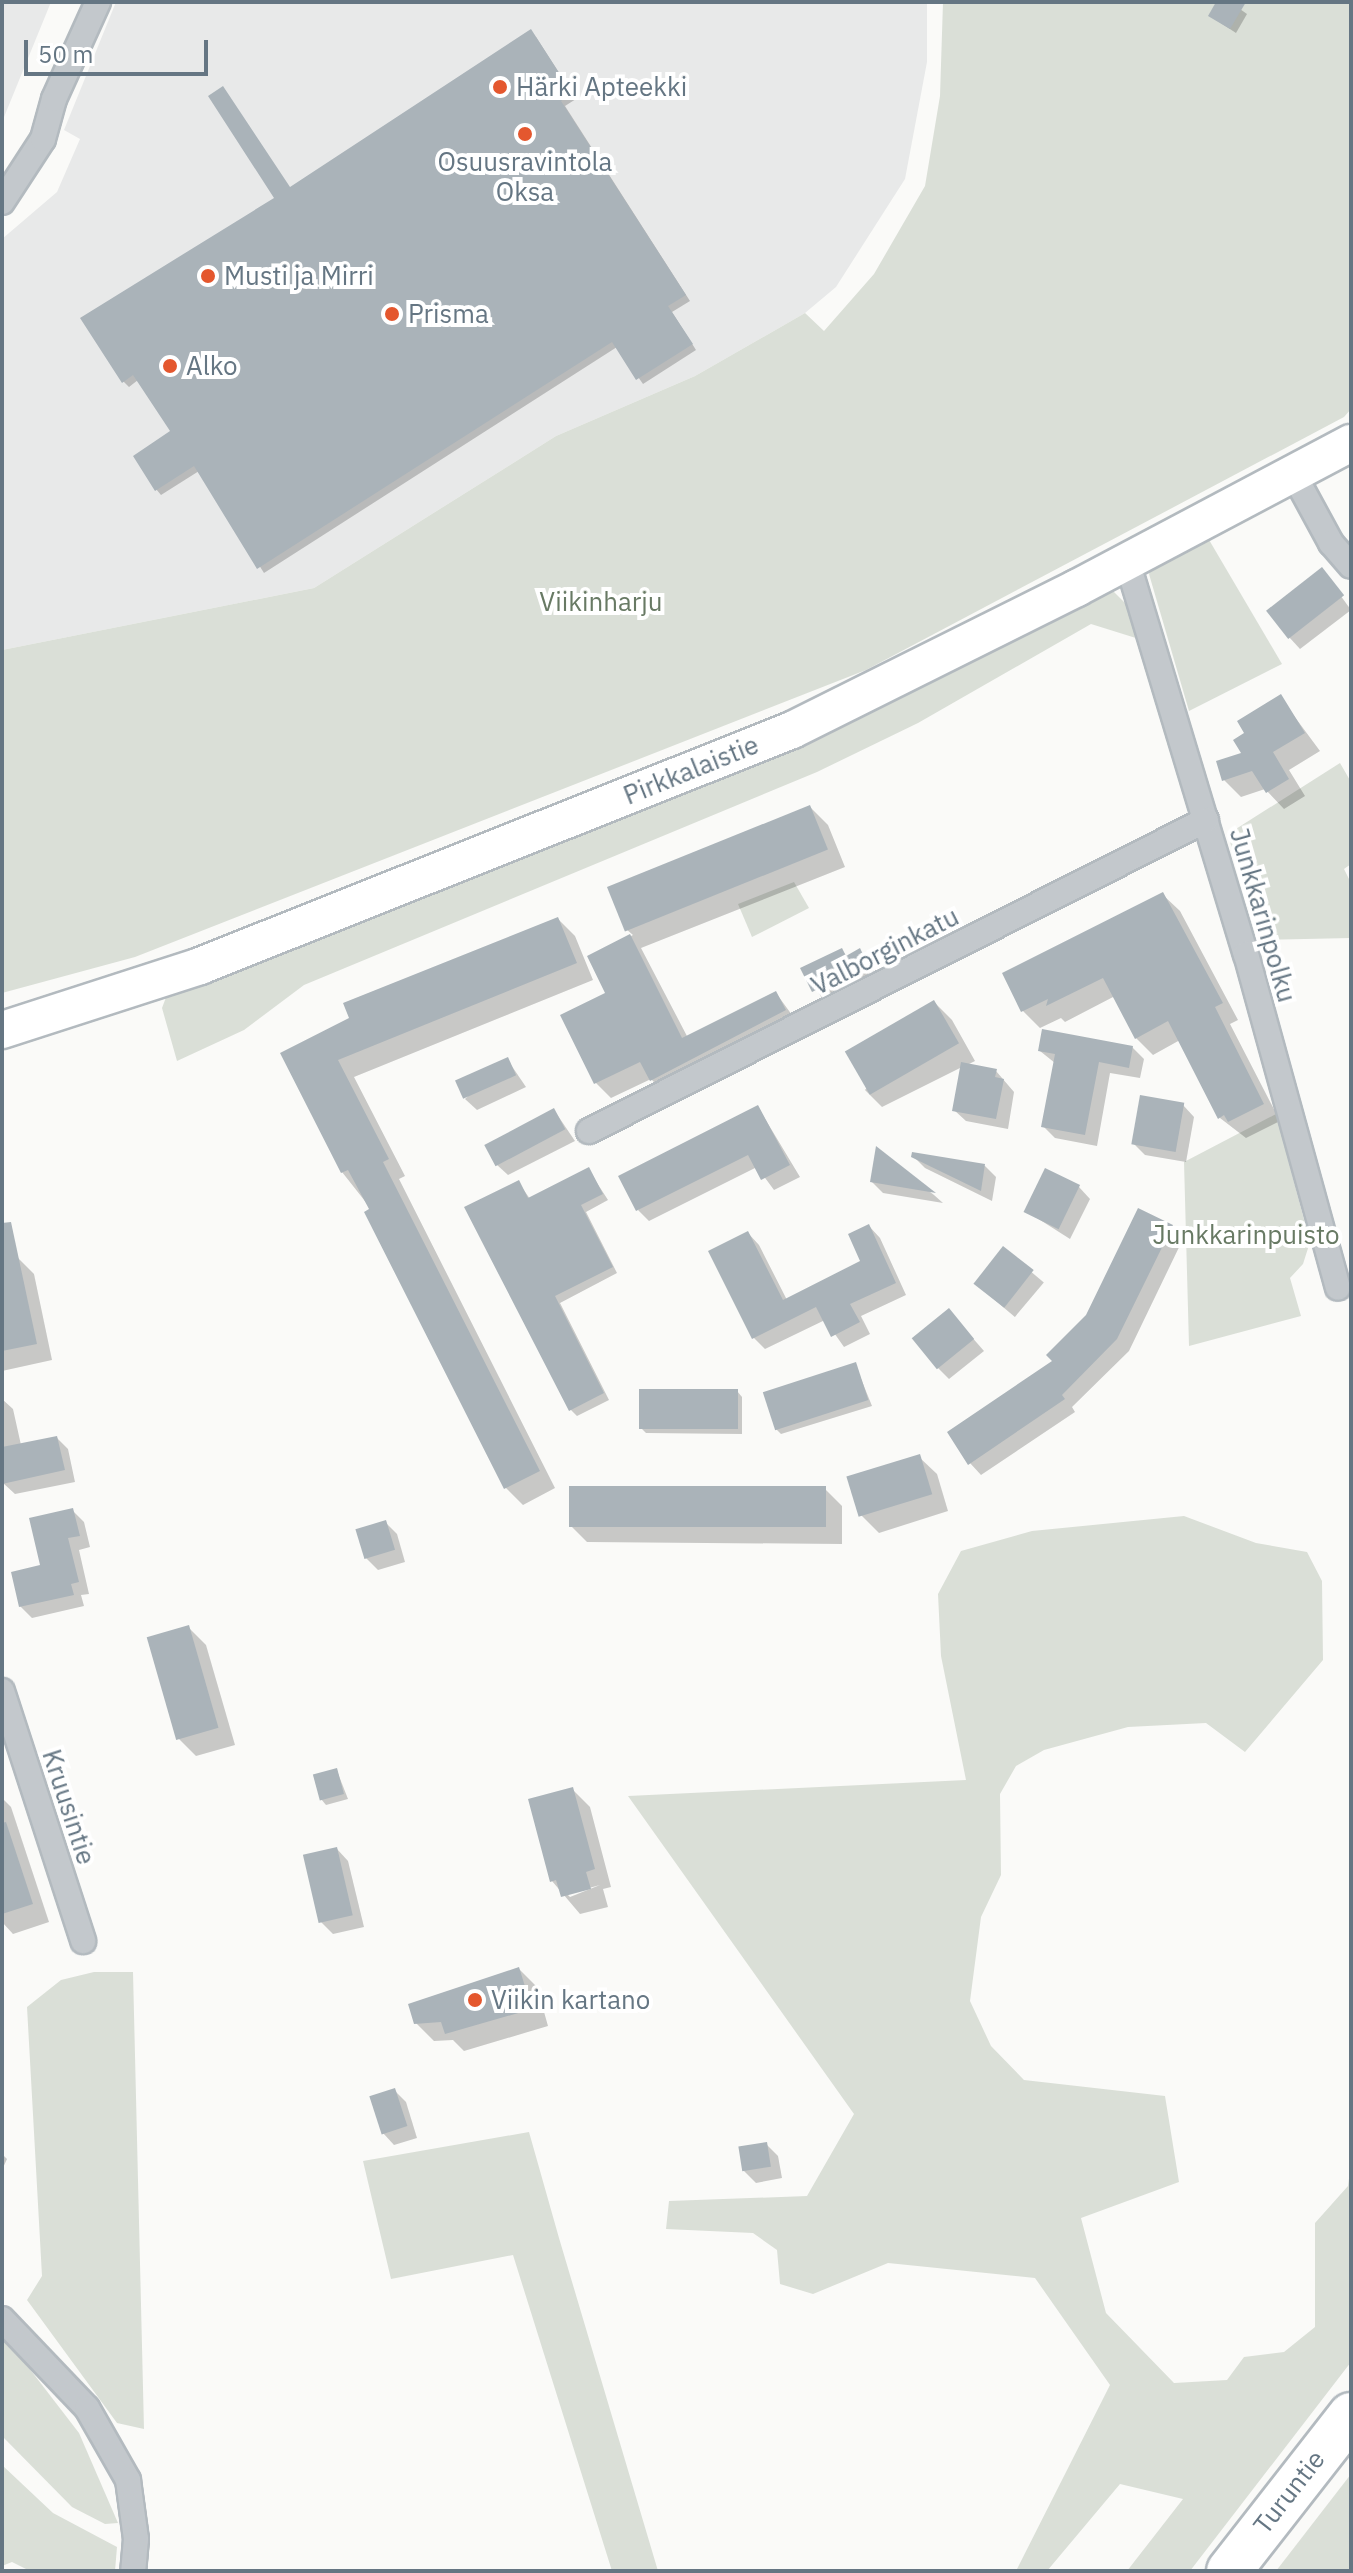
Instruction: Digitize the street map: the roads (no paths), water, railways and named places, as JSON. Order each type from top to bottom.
[{"type":"highway","name":"Turuntie","points":[[1229,2571],[1351,2415]]},
{"type":"street","points":[[2,202],[43,139],[54,99],[98,2]]},
{"type":"street","name":"Pirkkalaistie","points":[[2,1030],[200,966],[792,730],[1127,561],[1351,443]]},
{"type":"street","points":[[1293,473],[1331,543],[1351,566]]},
{"type":"street","name":"Junkkarinpolku","points":[[1127,561],[1206,820],[1338,1288]]},
{"type":"street","name":"Valborginkatu","points":[[589,1131],[1206,820]]},
{"type":"street","name":"Kruusintie","points":[[2,1691],[83,1941]]},
{"type":"street","points":[[2,2319],[87,2408],[128,2480],[136,2539],[133,2571]]},
{"type":"place","name":"Härki Apteekki","points":[[500,87]]},
{"type":"place","name":"Osuusravintola Oksa","points":[[525,134]]},
{"type":"place","name":"Musti ja Mirri","points":[[208,276]]},
{"type":"place","name":"Prisma","points":[[392,314]]},
{"type":"place","name":"Alko","points":[[170,366]]},
{"type":"place","name":"Viikin kartano","points":[[475,2000]]},
{"type":"park label","name":"Viikinharju","points":[[601,602]]},
{"type":"park label","name":"Junkkarinpuisto","points":[[1246,1235]]}]
